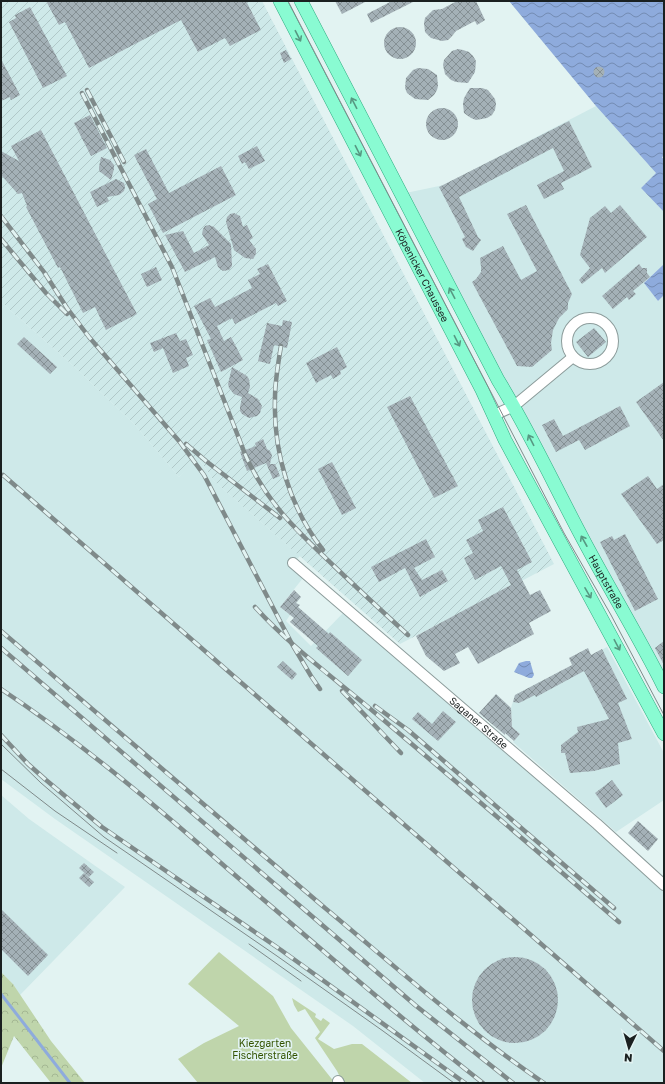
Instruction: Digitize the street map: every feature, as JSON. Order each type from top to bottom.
[{"type":"main road","name":"Köpenicker Chaussee","points":[[280,1],[482,390],[505,440],[644,696]]},
{"type":"main road","name":"Köpenicker Chaussee","points":[[301,1],[498,380],[514,406],[550,475]]},
{"type":"main road","name":"Hauptstraße","points":[[550,475],[664,685]]},
{"type":"main road","points":[[664,685],[644,696],[664,734]]},
{"type":"street","points":[[590,317],[597,318],[610,328],[613,334],[614,342],[609,355],[604,360],[590,365],[578,361],[572,357],[566,343],[570,328],[575,322],[590,317]]},
{"type":"street","points":[[494,415],[514,406],[572,357]]},
{"type":"street","name":"Saganer Straße","points":[[293,563],[597,824],[664,884]]},
{"type":"shaded area","points":[[1,1],[262,1],[554,564],[400,644],[214,481],[199,459],[179,477],[134,424],[69,362],[1,302]]},
{"type":"shaded area","points":[[596,106],[656,173],[641,188],[664,212],[664,264],[644,283],[658,301],[664,295],[664,685],[401,194],[444,185]]},
{"type":"shaded area","points":[[1,302],[69,362],[134,424],[179,477],[198,458],[214,481],[300,556],[290,566],[303,578],[280,607],[290,615],[286,621],[311,646],[344,612],[479,728],[664,891],[664,1083],[425,1083],[353,1026],[55,819],[1,779]]},
{"type":"shaded area","points":[[607,647],[664,753],[664,800],[616,832],[513,742],[520,734],[512,727],[511,708],[515,695]]},
{"type":"shaded area","points":[[1,795],[29,819],[125,887],[20,995],[13,984],[1,972]]},
{"type":"green space","name":"Kiezgarten Fischerstraße","points":[[219,952],[273,996],[291,1028],[335,1083],[198,1083],[178,1059],[204,1043],[239,1026],[188,984]]},
{"type":"green space","points":[[1,972],[13,984],[51,1041],[85,1083],[51,1083],[14,1036],[1,1068]]},
{"type":"green space","points":[[292,998],[316,1014],[315,1017],[321,1021],[323,1018],[330,1023],[318,1039],[334,1049],[352,1044],[362,1044],[412,1083],[343,1083],[337,1071],[315,1038],[320,1032],[305,1009],[298,1012]]},
{"type":"water","points":[[509,1],[664,1],[664,156],[662,157],[664,160],[664,212],[641,188],[656,173],[596,106]]},
{"type":"water","points":[[664,264],[664,295],[658,301],[644,283]]},
{"type":"water","points":[[530,661],[534,675],[532,678],[514,672],[519,663]]},
{"type":"building","points":[[46,1],[246,1],[261,30],[230,46],[225,38],[198,52],[181,20],[89,68],[65,22],[59,25]]},
{"type":"building","points":[[335,1],[367,1],[342,14]]},
{"type":"building","points":[[392,1],[415,1],[371,23],[367,14]]},
{"type":"building","points":[[457,1],[476,1],[485,20],[477,25],[475,21],[456,31],[448,40],[442,41],[431,38],[425,32],[425,18],[433,10],[442,9]]},
{"type":"building","points":[[30,7],[67,76],[43,88],[9,22],[16,18],[15,15]]},
{"type":"building","points":[[397,27],[403,27],[412,31],[416,43],[412,55],[403,59],[397,59],[388,55],[384,46],[384,40],[388,31]]},
{"type":"building","points":[[458,49],[469,52],[476,61],[475,72],[468,83],[456,82],[451,80],[445,74],[443,65],[444,60],[452,51]]},
{"type":"building","points":[[286,50],[291,59],[284,63],[280,53]]},
{"type":"building","points":[[1,59],[20,95],[11,100],[10,97],[1,101]]},
{"type":"building","points":[[599,66],[603,68],[605,72],[603,76],[599,78],[595,76],[593,72],[595,68]]},
{"type":"building","points":[[418,68],[428,69],[437,75],[437,90],[428,100],[415,99],[407,93],[405,88],[406,78],[413,70]]},
{"type":"building","points":[[470,88],[482,88],[488,90],[495,99],[496,104],[492,115],[487,118],[476,120],[464,113],[464,98]]},
{"type":"building","points":[[439,108],[445,108],[454,112],[458,124],[454,136],[445,140],[439,140],[430,136],[426,127],[426,121],[430,112]]},
{"type":"building","points":[[90,115],[107,148],[91,156],[74,123]]},
{"type":"building","points":[[569,121],[592,167],[561,183],[564,189],[544,199],[537,185],[564,171],[553,148],[459,197],[478,237],[481,240],[473,251],[466,247],[462,239],[465,237],[439,187]]},
{"type":"building","points":[[41,130],[137,314],[106,330],[95,307],[83,313],[60,267],[58,268],[26,207],[27,206],[22,193],[18,194],[1,175],[1,151],[19,161],[11,146]]},
{"type":"building","points":[[257,146],[265,161],[249,169],[245,162],[242,164],[238,156]]},
{"type":"building","points":[[146,149],[169,193],[221,166],[236,195],[163,233],[148,204],[157,199],[134,155]]},
{"type":"building","points":[[101,157],[110,160],[114,165],[111,180],[99,171]]},
{"type":"building","points":[[116,179],[124,183],[124,191],[119,195],[107,197],[109,201],[97,207],[90,192]]},
{"type":"building","points":[[526,205],[572,294],[568,303],[568,309],[559,318],[553,330],[551,343],[552,350],[532,367],[517,366],[472,282],[481,272],[480,258],[503,246],[521,280],[537,271],[507,214]]},
{"type":"building","points":[[620,205],[647,237],[605,273],[602,268],[582,284],[579,280],[590,268],[580,255],[590,218],[605,206],[611,213]]},
{"type":"building","points":[[234,213],[240,216],[243,227],[247,225],[253,238],[249,240],[256,249],[256,254],[253,259],[245,258],[234,250],[226,222],[227,217]]},
{"type":"building","points":[[209,225],[214,227],[231,244],[232,266],[229,270],[223,271],[218,267],[215,257],[185,272],[165,235],[183,231],[194,253],[209,245],[202,234],[205,226]]},
{"type":"building","points":[[268,264],[287,301],[278,306],[276,303],[235,324],[232,318],[217,326],[224,341],[231,337],[243,360],[221,372],[207,340],[211,339],[194,306],[210,298],[215,307],[252,288],[248,280],[260,274],[257,269]]},
{"type":"building","points":[[639,264],[642,268],[647,268],[647,273],[650,277],[633,291],[636,294],[629,300],[627,297],[613,309],[602,296]]},
{"type":"building","points":[[156,267],[162,280],[147,287],[141,274]]},
{"type":"building","points":[[283,320],[292,322],[287,348],[274,345],[270,364],[258,361],[267,323],[282,326]]},
{"type":"building","points":[[594,328],[606,342],[588,357],[576,342]]},
{"type":"building","points":[[176,333],[180,341],[186,339],[193,355],[186,358],[189,366],[173,373],[163,348],[154,352],[150,343]]},
{"type":"building","points":[[24,337],[57,367],[50,374],[17,344]]},
{"type":"building","points":[[337,347],[347,367],[340,371],[341,374],[333,379],[331,375],[316,383],[306,363]]},
{"type":"building","points":[[232,367],[247,376],[249,379],[250,387],[248,393],[258,399],[262,406],[260,413],[257,416],[249,418],[240,411],[242,397],[234,394],[229,388],[228,384]]},
{"type":"building","points":[[664,382],[664,441],[636,402]]},
{"type":"building","points":[[410,396],[458,486],[434,498],[387,407]]},
{"type":"building","points":[[620,406],[630,426],[585,450],[579,440],[556,452],[542,425],[554,419],[563,436]]},
{"type":"building","points":[[263,439],[267,449],[272,455],[270,464],[275,464],[280,476],[273,479],[266,463],[247,471],[240,452],[256,446],[255,443]]},
{"type":"building","points":[[332,462],[356,508],[342,515],[318,469]]},
{"type":"building","points":[[648,476],[657,489],[664,484],[664,540],[657,544],[621,494]]},
{"type":"building","points":[[503,507],[532,562],[517,570],[530,595],[540,590],[551,611],[529,623],[534,634],[478,664],[468,647],[455,654],[460,663],[444,671],[426,656],[416,636],[511,585],[501,566],[475,580],[464,558],[473,553],[466,540],[483,531],[478,520]]},
{"type":"building","points":[[625,534],[658,599],[635,611],[600,542],[612,536],[614,540]]},
{"type":"building","points":[[426,539],[435,557],[414,568],[422,580],[442,570],[448,581],[420,597],[405,568],[379,582],[371,567]]},
{"type":"building","points":[[294,590],[301,597],[296,603],[300,605],[298,607],[362,660],[348,676],[316,648],[318,646],[290,622],[294,618],[280,607]]},
{"type":"building","points":[[664,641],[664,665],[655,648]]},
{"type":"building","points":[[588,648],[591,655],[602,649],[627,699],[618,703],[632,739],[618,743],[620,764],[594,771],[570,773],[565,753],[561,753],[561,745],[578,732],[577,727],[609,719],[584,671],[536,697],[535,695],[519,703],[513,702],[515,695],[572,665],[569,658]]},
{"type":"building","points":[[283,661],[297,674],[292,680],[277,667]]},
{"type":"building","points":[[496,694],[511,708],[512,727],[520,734],[514,741],[479,713]]},
{"type":"building","points":[[443,711],[456,722],[438,741],[412,719],[418,712],[432,724]]},
{"type":"building","points":[[612,780],[623,795],[606,808],[595,793]]},
{"type":"building","points":[[638,821],[658,839],[648,851],[628,833]]},
{"type":"building","points":[[84,863],[94,872],[89,877],[79,868]]},
{"type":"building","points":[[84,873],[94,882],[89,887],[79,878]]},
{"type":"building","points":[[1,909],[48,955],[28,976],[1,949]]},
{"type":"building","points":[[507,957],[523,957],[532,960],[546,969],[555,983],[558,992],[558,1008],[555,1017],[546,1031],[532,1040],[523,1043],[507,1043],[491,1036],[484,1031],[479,1024],[472,1008],[472,992],[479,976],[484,969],[491,964]]},
{"type":"waterway","points":[[1,994],[70,1083]]},
{"type":"tram line","points":[[288,1],[564,533],[611,615],[664,715]]},
{"type":"tram line","points":[[1,744],[41,783],[104,837],[277,956],[454,1083]]},
{"type":"tram line","points":[[1,769],[55,811],[117,853]]},
{"type":"tram line","points":[[249,944],[301,981]]},
{"type":"railway","points":[[87,90],[124,162]]},
{"type":"railway","points":[[82,93],[172,267],[245,454],[262,487],[283,514],[307,540],[408,635]]},
{"type":"railway","points":[[1,216],[44,272],[67,308],[89,337],[179,441],[204,475],[292,644],[320,689]]},
{"type":"railway","points":[[1,239],[46,293],[67,314]]},
{"type":"railway","points":[[281,346],[275,398],[277,439],[281,459],[293,498],[301,516],[311,534],[323,550]]},
{"type":"railway","points":[[186,444],[280,518]]},
{"type":"railway","points":[[3,475],[664,1051]]},
{"type":"railway","points":[[255,607],[300,650],[619,922]]},
{"type":"railway","points":[[1,631],[325,908],[460,1021],[544,1083]]},
{"type":"railway","points":[[1,648],[415,1005],[513,1083]]},
{"type":"railway","points":[[1,689],[61,731],[118,776],[174,822],[387,1005],[483,1083]]},
{"type":"railway","points":[[342,691],[401,753]]},
{"type":"railway","points":[[375,706],[408,730],[614,908]]},
{"type":"railway","points":[[1,735],[28,764],[102,827],[281,950],[465,1083]]}]
